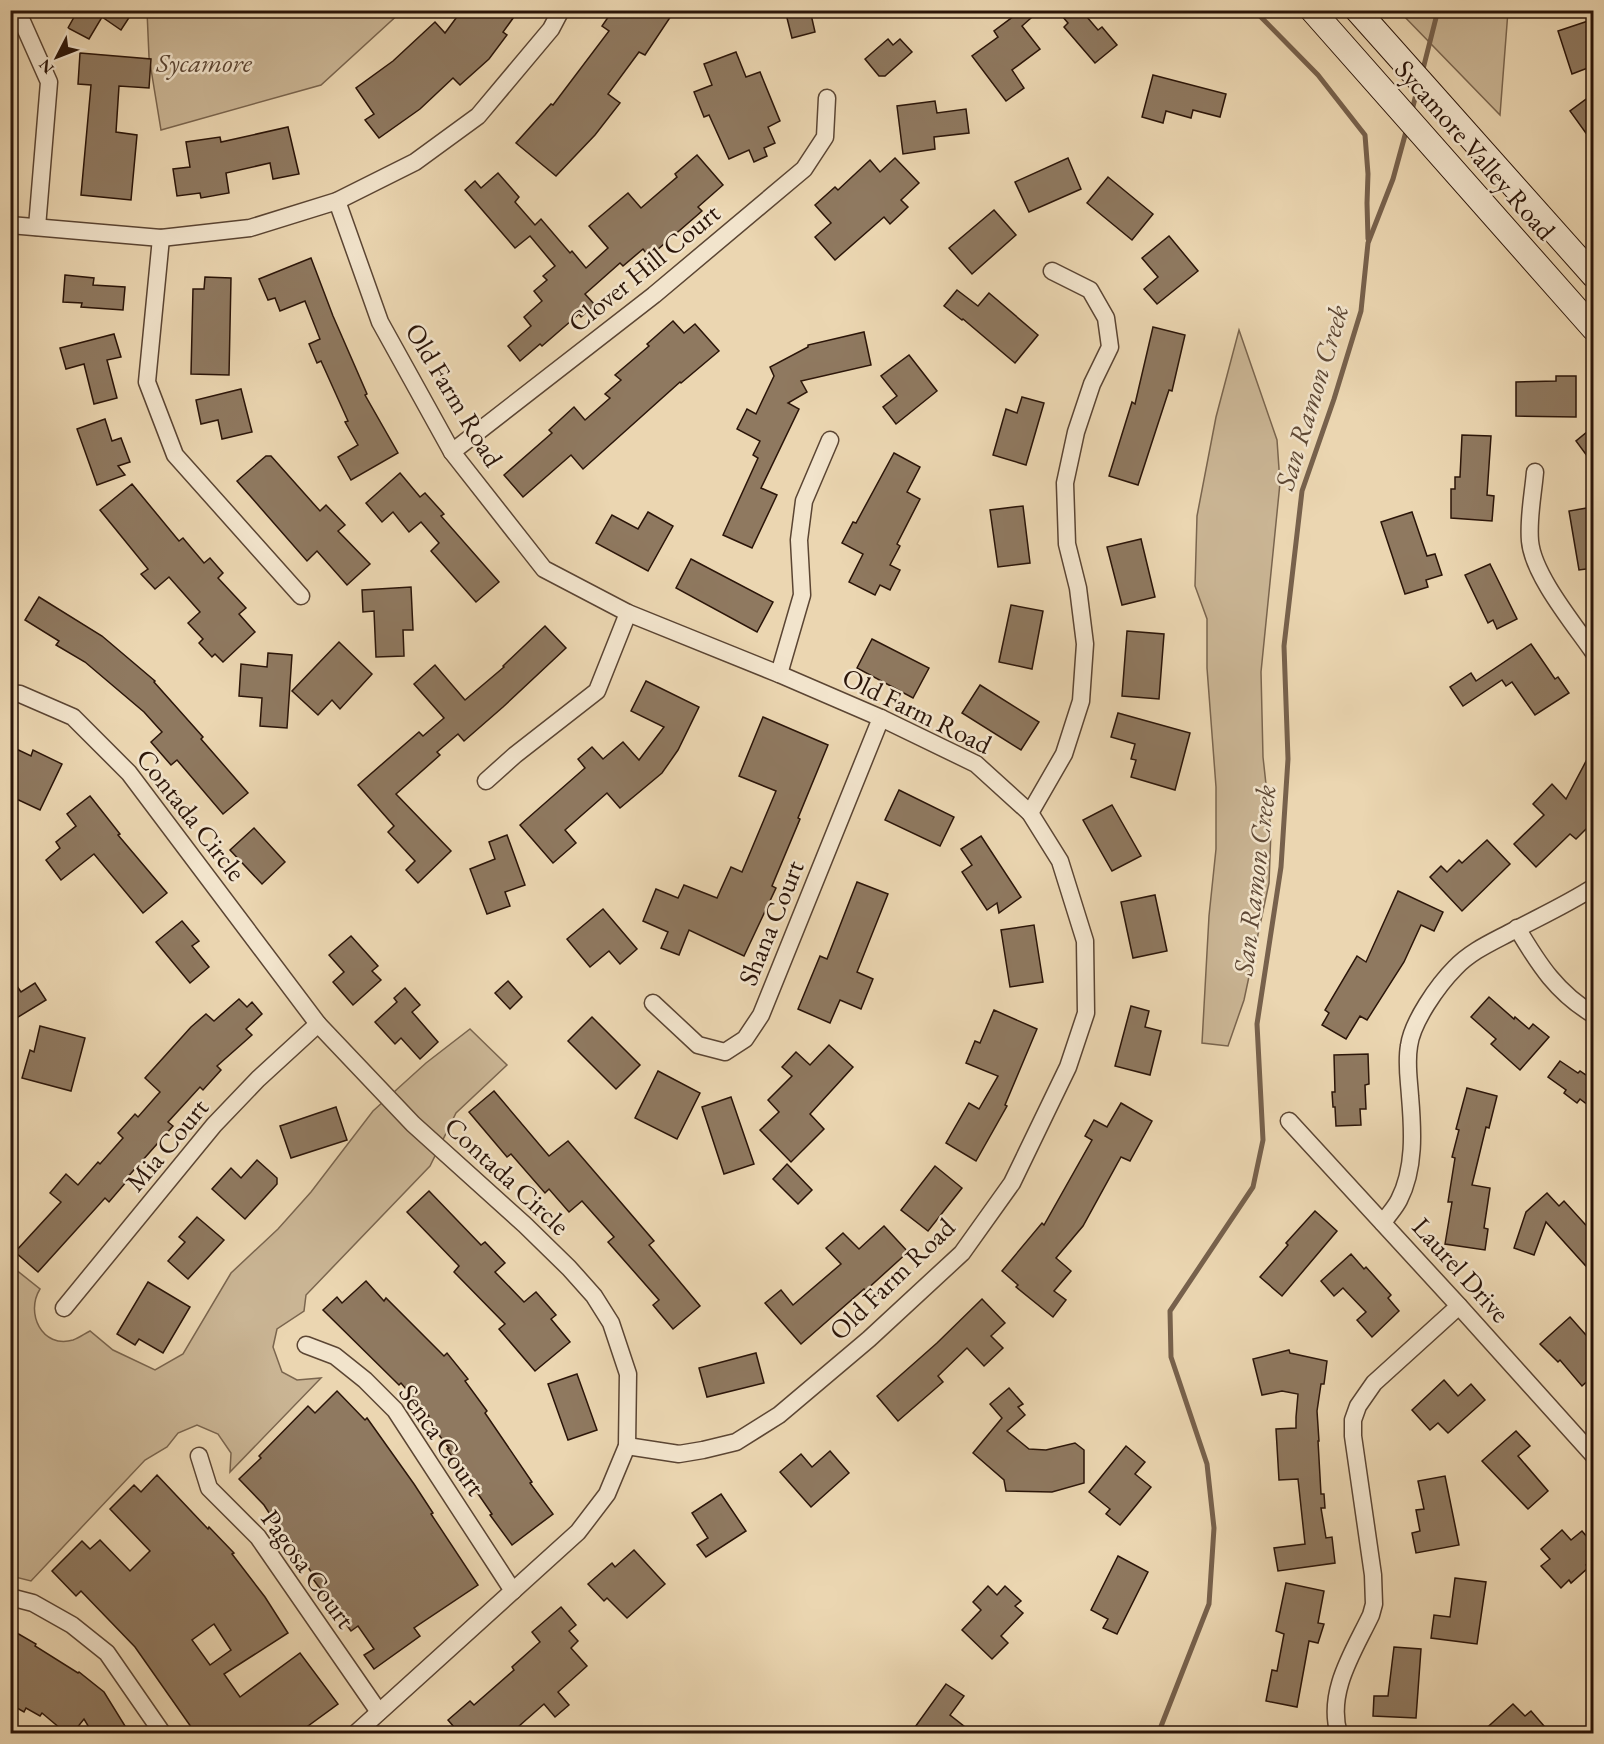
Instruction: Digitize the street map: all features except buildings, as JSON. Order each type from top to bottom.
[{"type":"main road","name":"Sycamore Valley Road","points":[[1312,10],[1593,329]]},
{"type":"main road","name":"Sycamore Valley Road","points":[[1357,10],[1593,276]]},
{"type":"street","points":[[17,10],[49,82],[37,228]]},
{"type":"street","points":[[10,225],[161,238],[250,228],[337,201],[416,162],[478,116],[550,29],[561,10]]},
{"type":"street","name":"Clover Hill Court","points":[[452,452],[654,295],[804,169],[825,137],[827,98]]},
{"type":"street","name":"Old Farm Road","points":[[337,201],[380,322],[452,452],[544,569],[628,613],[881,718],[976,764],[1030,813],[1060,861],[1085,941],[1086,1013],[1068,1067],[1012,1183],[962,1253],[869,1339],[779,1414],[736,1442],[679,1454],[627,1446]]},
{"type":"street","points":[[161,238],[147,382],[174,455],[301,596]]},
{"type":"street","points":[[1030,813],[1064,754],[1081,700],[1085,644],[1078,588],[1067,544],[1065,483],[1076,432],[1092,384],[1110,347],[1106,318],[1090,290],[1052,271]]},
{"type":"street","points":[[779,674],[802,595],[799,540],[804,501],[830,440]]},
{"type":"street","points":[[1535,472],[1529,524],[1532,556],[1541,575],[1593,653]]},
{"type":"street","points":[[486,781],[515,755],[597,691],[628,613]]},
{"type":"street","name":"Contada Circle","points":[[10,693],[20,694],[73,717],[129,772],[318,1024],[413,1124],[525,1225],[594,1296],[611,1323],[628,1374],[627,1446],[607,1494],[593,1514],[578,1532],[355,1734]]},
{"type":"street","name":"Shana Court","points":[[653,1003],[698,1045],[725,1052],[745,1040],[761,1015],[881,718]]},
{"type":"street","points":[[1383,1222],[1402,1194],[1411,1163],[1409,1043],[1416,1025],[1441,985],[1467,957],[1593,887]]},
{"type":"street","points":[[1517,928],[1538,964],[1557,987],[1593,1016]]},
{"type":"street","name":"Mia Court","points":[[64,1308],[214,1125],[258,1079],[318,1024]]},
{"type":"street","name":"Laurel Drive","points":[[1289,1120],[1593,1456]]},
{"type":"street","points":[[1339,1734],[1335,1715],[1342,1678],[1374,1604],[1373,1575],[1353,1436],[1353,1420],[1358,1406],[1374,1383],[1459,1306]]},
{"type":"street","name":"Senca Court","points":[[306,1345],[335,1356],[365,1380],[395,1410],[513,1591]]},
{"type":"street","name":"Pagosa Court","points":[[199,1456],[209,1488],[258,1537],[379,1712]]},
{"type":"street","points":[[10,1597],[33,1603],[72,1625],[107,1653],[163,1734]]},
{"type":"green space","name":"Sycamore","points":[[147,11],[402,11],[321,85],[161,130],[149,57]]},
{"type":"green space","points":[[1399,11],[1508,11],[1500,115]]},
{"type":"green space","points":[[1239,330],[1277,440],[1280,483],[1261,672],[1263,757],[1271,830],[1269,883],[1244,1000],[1228,1046],[1202,1043],[1209,916],[1216,849],[1216,787],[1207,668],[1207,619],[1195,586],[1197,516],[1216,417]]},
{"type":"green space","points":[[470,1029],[507,1065],[456,1113],[430,1166],[306,1295],[304,1311],[277,1329],[273,1347],[282,1372],[297,1380],[321,1378],[230,1472],[231,1453],[218,1434],[197,1425],[178,1433],[167,1447],[145,1460],[31,1581],[11,1576],[10,1265],[40,1289],[34,1308],[39,1327],[45,1334],[62,1341],[73,1340],[90,1331],[113,1350],[155,1370],[183,1354],[231,1273],[278,1229],[311,1192],[373,1111],[426,1063]]},
{"type":"waterway","points":[[1254,10],[1318,75],[1365,135],[1368,174],[1368,239]]},
{"type":"waterway","name":"San Ramon Creek","points":[[1422,73],[1438,10]]},
{"type":"waterway","name":"San Ramon Creek","points":[[1412,110],[1418,87]]},
{"type":"waterway","name":"San Ramon Creek","points":[[1158,1734],[1209,1604],[1214,1528],[1207,1464],[1171,1357],[1170,1311],[1253,1187],[1263,1140],[1257,1024],[1281,867],[1288,759],[1284,646],[1302,491],[1361,311],[1368,243],[1393,179],[1407,128]]}]
